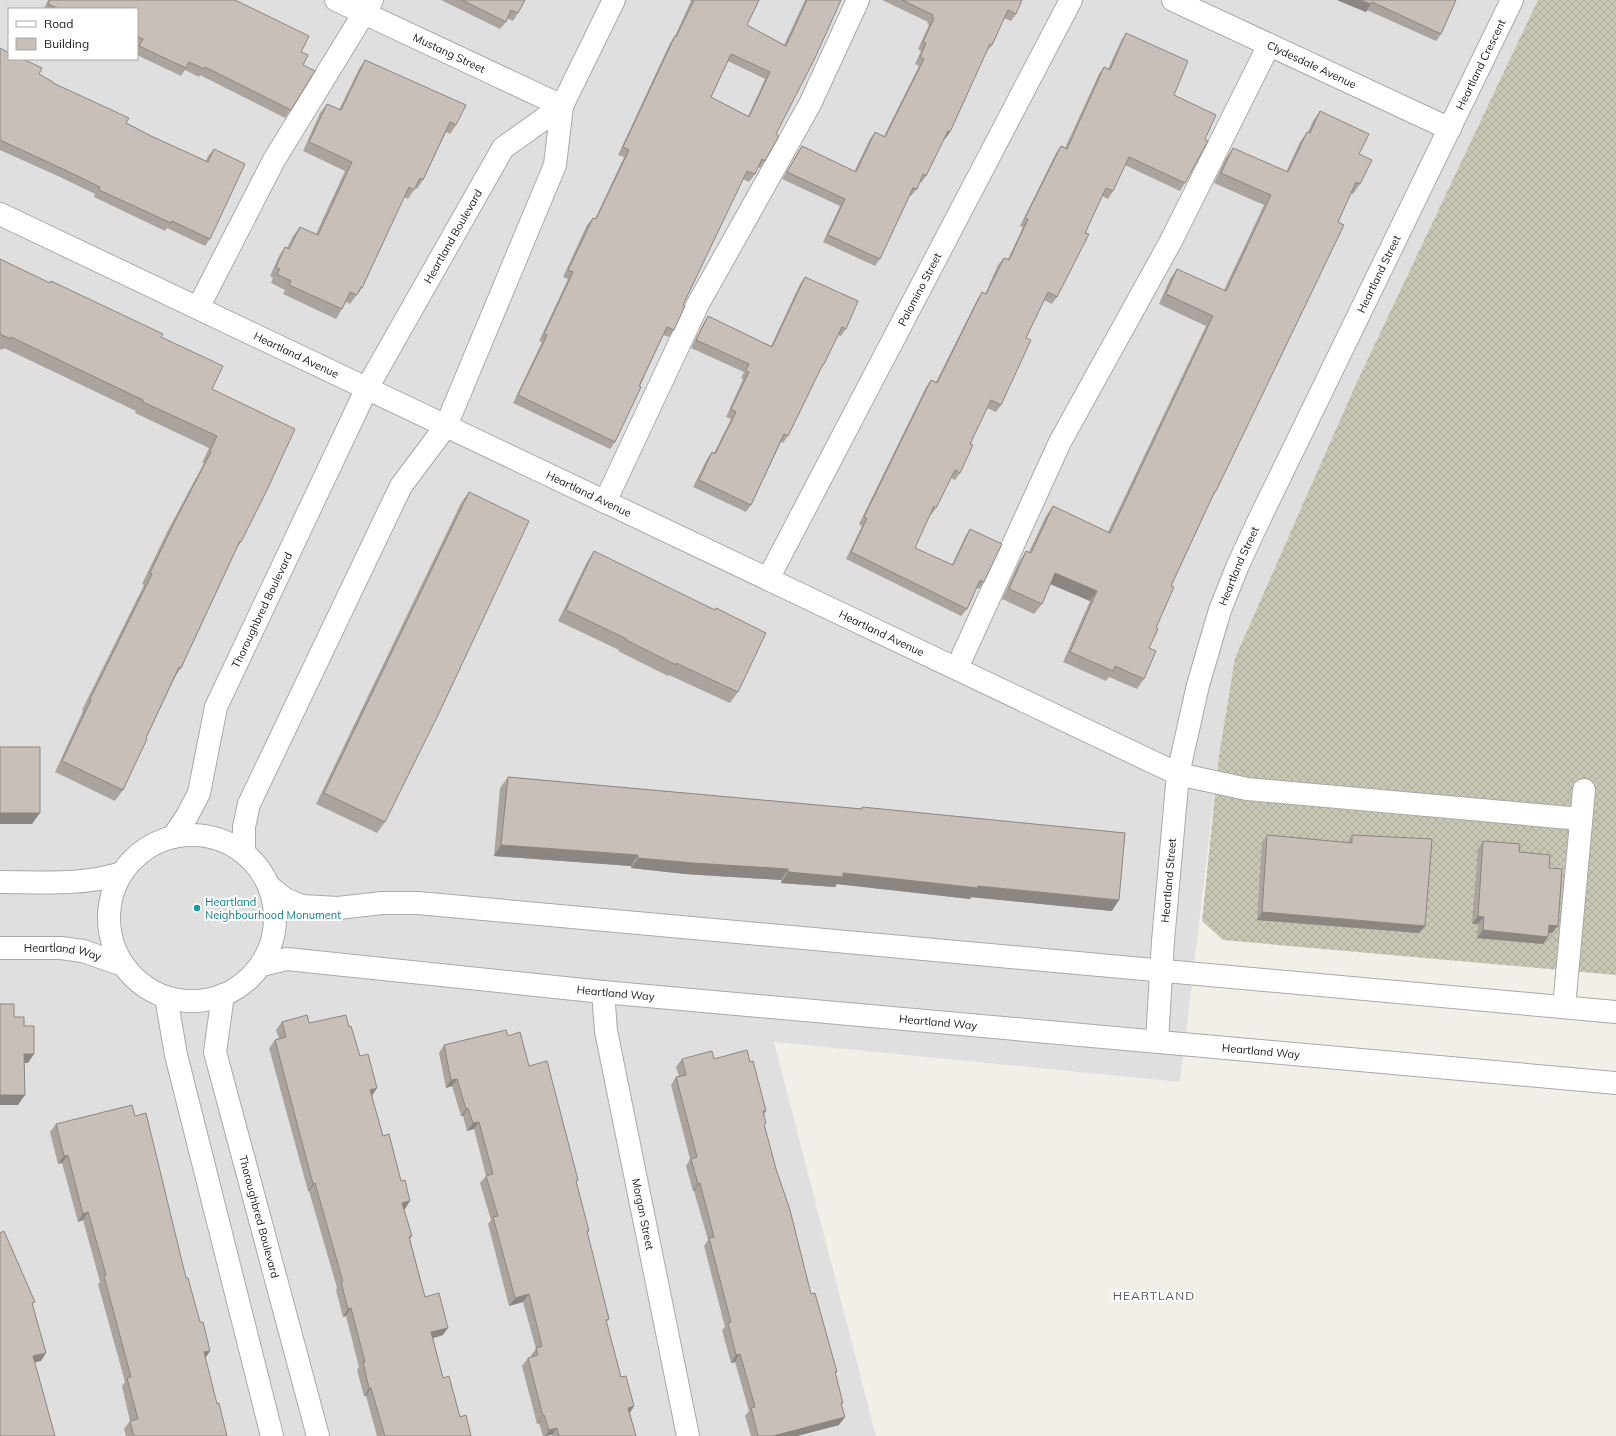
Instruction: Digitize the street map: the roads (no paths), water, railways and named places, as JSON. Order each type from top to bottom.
[{"type":"street","name":"Mustang Street","points":[[336,0],[368,7],[562,106]]},
{"type":"street","name":"Heartland Boulevard","points":[[446,426],[555,165],[562,106],[614,0]]},
{"type":"street","points":[[605,502],[698,304],[810,104],[858,0]]},
{"type":"street","name":"Palomino Street","points":[[768,579],[1071,0]]},
{"type":"street","name":"Clydesdale Avenue","points":[[1173,0],[1450,129]]},
{"type":"street","name":"Heartland Crescent","points":[[1450,129],[1512,0]]},
{"type":"street","points":[[198,308],[274,160],[368,7]]},
{"type":"street","points":[[957,668],[1060,442],[1171,241],[1269,45]]},
{"type":"street","name":"Heartland Boulevard","points":[[367,388],[503,148],[562,106]]},
{"type":"street","name":"Heartland Street","points":[[1157,1041],[1161,972],[1178,774],[1198,684],[1220,610],[1238,565],[1450,129]]},
{"type":"street","name":"Heartland Avenue","points":[[0,214],[1178,774],[1247,789],[1581,819]]},
{"type":"street","name":"Thoroughbred Boulevard","points":[[173,837],[187,816],[199,793],[216,707],[367,388]]},
{"type":"street","points":[[244,853],[244,827],[253,797],[401,486],[446,426]]},
{"type":"street","points":[[1564,1007],[1584,790]]},
{"type":"street","points":[[270,887],[275,914],[272,940],[261,965],[244,983],[223,995],[204,1000],[185,1001],[166,997],[149,989],[135,979],[123,965],[112,943],[108,919],[112,895],[122,873],[136,857],[147,848],[173,837],[198,835],[223,840],[244,853],[259,868],[270,887],[284,899],[302,906],[338,908],[382,903],[418,903],[1161,972],[1616,1012]]},
{"type":"street","points":[[0,882],[86,882],[103,879],[122,873]]},
{"type":"street","name":"Heartland Way","points":[[0,948],[61,948],[83,951],[123,965]]},
{"type":"street","name":"Heartland Way","points":[[261,965],[288,960],[604,992],[1616,1083]]},
{"type":"street","name":"Morgan Street","points":[[604,992],[606,1031],[688,1436]]},
{"type":"street","name":"Thoroughbred Boulevard","points":[[223,995],[215,1052],[318,1436]]},
{"type":"street","points":[[166,997],[176,1055],[272,1436]]},
{"type":"place","name":"Heartland Neighbourhood Monument","points":[[197,908]]},
{"type":"district","name":"HEARTLAND","points":[[1154,1296]]}]
